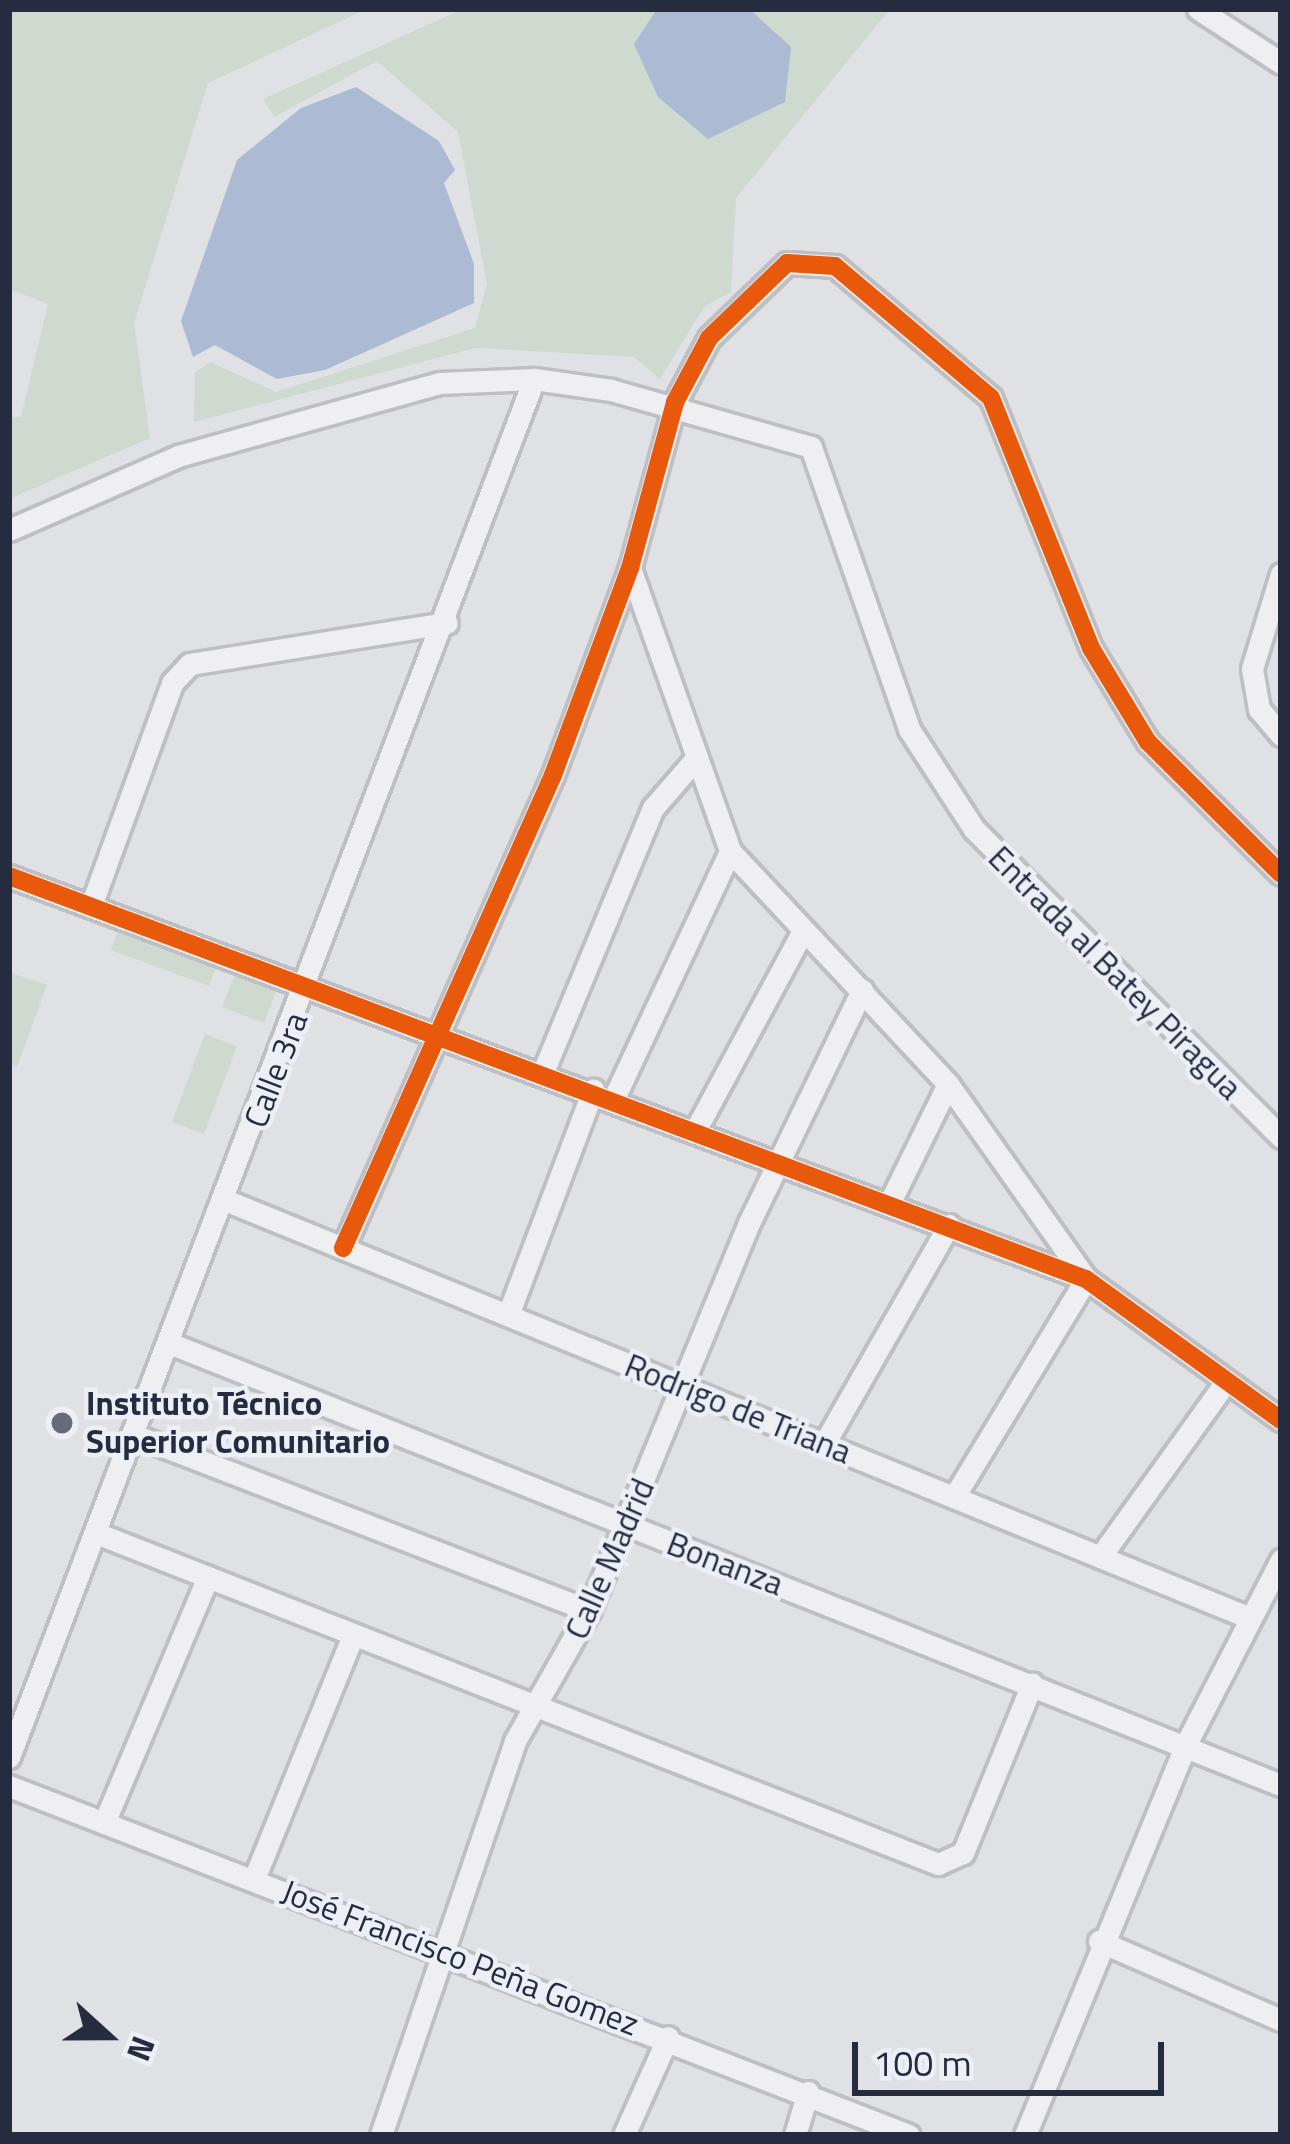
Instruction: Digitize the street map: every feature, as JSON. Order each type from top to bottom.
[{"type":"street","points":[[1198,9],[1281,63]]},
{"type":"street","points":[[343,1248],[443,1034],[630,568],[675,402],[709,338],[787,262],[835,266],[991,398],[1090,648],[1148,742],[1281,874]]},
{"type":"street","name":"Entrada al Batey Piragua","points":[[9,530],[178,456],[439,383],[534,379],[675,402],[824,460],[909,729],[974,829],[1281,1137]]},
{"type":"street","name":"Calle 3ra","points":[[9,1757],[447,622],[534,379]]},
{"type":"street","points":[[630,568],[693,763],[730,851],[948,1084],[1086,1279]]},
{"type":"street","points":[[1281,574],[1254,637],[1259,709],[1281,735]]},
{"type":"street","points":[[91,906],[172,683],[190,664],[447,622]]},
{"type":"street","points":[[543,1072],[653,808],[693,763]]},
{"type":"street","points":[[508,1315],[603,1094],[730,851]]},
{"type":"street","points":[[9,876],[443,1034],[1086,1279],[1281,1420]]},
{"type":"street","points":[[696,1129],[802,933]]},
{"type":"street","name":"Calle Madrid","points":[[381,2135],[437,1949],[515,1742],[538,1709],[589,1611],[782,1161],[862,990]]},
{"type":"street","points":[[890,1202],[948,1084]]},
{"type":"street","name":"Rodrigo de Triana","points":[[225,1200],[1250,1618]]},
{"type":"street","points":[[824,1444],[949,1225]]},
{"type":"street","points":[[954,1497],[1086,1279]]},
{"type":"street","name":"Bonanza","points":[[170,1343],[1187,1742],[1281,1785]]},
{"type":"street","points":[[1100,1557],[1225,1383]]},
{"type":"street","points":[[134,1436],[589,1611]]},
{"type":"street","points":[[96,1533],[938,1864],[963,1853],[1032,1684]]},
{"type":"street","points":[[1025,2135],[1099,1941],[1187,1742],[1281,1560]]},
{"type":"street","points":[[104,1823],[208,1577]]},
{"type":"street","points":[[254,1879],[353,1635]]},
{"type":"street","name":"José Francisco Peña Gomez","points":[[9,1786],[668,2037],[909,2135]]},
{"type":"street","points":[[1099,1941],[1281,2020]]},
{"type":"street","points":[[624,2135],[668,2037]]},
{"type":"street","points":[[795,2135],[808,2092]]},
{"type":"shaded area","points":[[9,9],[367,9],[208,83],[134,323],[150,438],[9,499],[9,418],[21,417],[48,304],[9,289]]},
{"type":"shaded area","points":[[463,9],[890,9],[736,198],[731,292],[704,307],[660,379],[634,357],[475,348],[194,422],[195,372],[210,362],[276,392],[475,328],[487,284],[458,132],[377,61],[274,117],[263,99]]},
{"type":"shaded area","points":[[118,930],[217,965],[209,986],[111,950]]},
{"type":"shaded area","points":[[236,971],[278,986],[264,1023],[222,1007]]},
{"type":"shaded area","points":[[9,972],[47,985],[17,1067],[9,1064]]},
{"type":"shaded area","points":[[205,1034],[237,1046],[204,1134],[172,1122]]},
{"type":"water","points":[[657,9],[749,9],[791,47],[785,102],[708,139],[658,97],[634,44]]},
{"type":"water","points":[[356,87],[439,141],[455,170],[444,183],[474,264],[474,303],[325,370],[277,379],[215,345],[193,357],[181,321],[237,160],[301,108]]},
{"type":"cycle path","points":[[343,1248],[553,775],[630,568],[675,402],[709,338],[787,263],[835,266],[991,398],[1091,648],[1148,742],[1281,874]]},
{"type":"cycle path","points":[[9,876],[1086,1279],[1281,1420]]},
{"type":"place","name":"Instituto Técnico Superior Comunitario","points":[[62,1423]]}]
